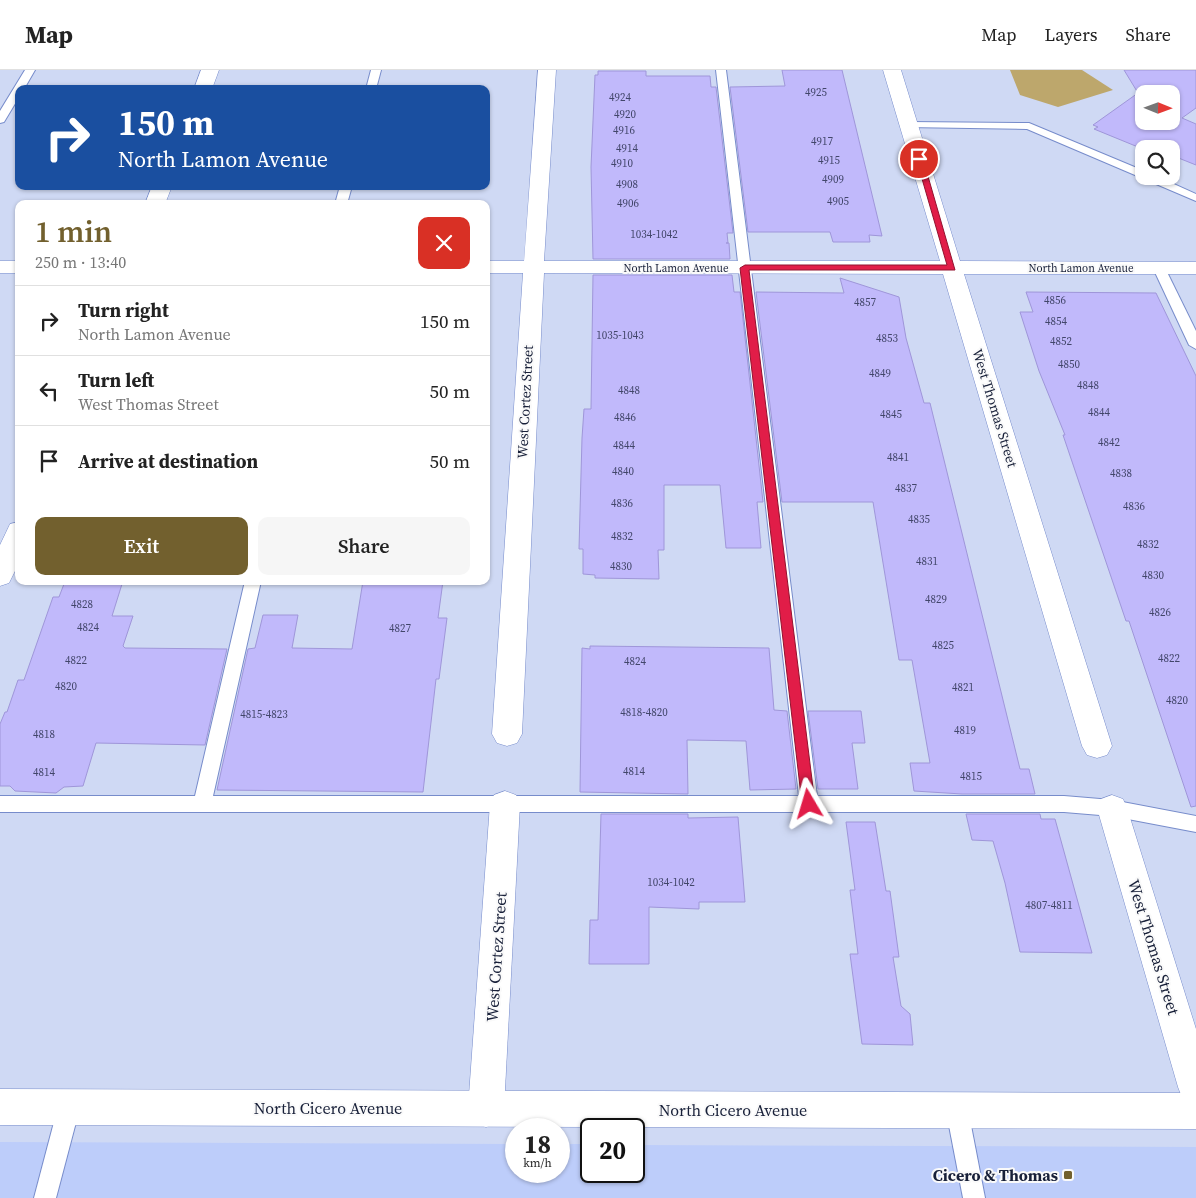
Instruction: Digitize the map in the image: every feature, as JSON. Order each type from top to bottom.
[{"type":"street","points":[[204,85],[210,70]]},
{"type":"street","name":"West Cortez Street","points":[[507,734],[533,268],[547,70]]},
{"type":"street","name":"West Thomas Street","points":[[892,70],[1097,746]]},
{"type":"street","points":[[0,267],[15,267]]},
{"type":"street","name":"North Lamon Avenue","points":[[490,267],[1196,268]]},
{"type":"street","points":[[0,576],[15,540]]},
{"type":"street","name":"West Cortez Street","points":[[486,1109],[505,804]]},
{"type":"street","name":"West Thomas Street","points":[[1112,808],[1196,1086]]},
{"type":"street","name":"North Cicero Avenue","points":[[0,1107],[1196,1111]]},
{"type":"lane","points":[[21,85],[30,70]]},
{"type":"lane","points":[[372,85],[376,70]]},
{"type":"lane","points":[[721,70],[809,804]]},
{"type":"lane","points":[[0,120],[15,95]]},
{"type":"lane","points":[[909,125],[1030,126],[1135,172]]},
{"type":"lane","points":[[1166,185],[1196,198]]},
{"type":"lane","points":[[1159,268],[1196,345]]},
{"type":"lane","points":[[202,804],[252,585]]},
{"type":"lane","points":[[0,804],[1058,804],[1112,808],[1196,824]]},
{"type":"lane","points":[[45,1198],[68,1107]]},
{"type":"lane","points":[[957,1110],[974,1198]]},
{"type":"shaded area","points":[[1010,70],[1082,70],[1113,90],[1058,107],[1020,95]]},
{"type":"shaded area","points":[[0,1142],[505,1144],[505,1183],[570,1183],[570,1144],[580,1144],[580,1183],[645,1183],[645,1145],[1196,1147],[1196,1198],[0,1198]]},
{"type":"building","points":[[782,70],[842,70],[882,236],[869,235],[870,242],[833,242],[830,232],[748,232],[730,87],[785,86]]},
{"type":"building","points":[[1124,70],[1196,70],[1196,108],[1182,118],[1196,124],[1196,165],[1180,159],[1180,140],[1135,140],[1135,146],[1094,129],[1098,127],[1093,125],[1135,95],[1135,130],[1180,130],[1180,85],[1135,85],[1135,88]]},
{"type":"building","points":[[598,71],[646,71],[646,76],[710,76],[711,87],[716,87],[733,233],[727,233],[730,259],[593,259],[591,167],[595,75],[598,75]]},
{"type":"building","points":[[593,275],[732,275],[734,292],[740,292],[763,502],[757,502],[761,548],[726,548],[720,485],[664,485],[664,550],[658,550],[659,579],[595,578],[595,575],[583,574],[583,549],[579,549],[582,438],[584,409],[591,409]]},
{"type":"building","points":[[840,278],[899,297],[906,338],[924,403],[930,403],[1020,769],[1029,769],[1035,794],[962,794],[914,791],[910,763],[930,763],[912,660],[899,660],[873,502],[782,502],[756,292],[844,293]]},
{"type":"building","points":[[1026,292],[1156,293],[1196,376],[1196,806],[1191,807],[1129,621],[1126,621],[1063,435],[1065,435],[1039,371],[1020,312],[1033,312]]},
{"type":"building","points":[[64,585],[122,585],[112,616],[133,616],[123,646],[125,648],[227,649],[205,745],[96,743],[83,786],[64,787],[56,793],[15,791],[10,786],[0,786],[0,724],[5,712],[7,712],[18,680],[24,680],[53,597],[59,597]]},
{"type":"building","points":[[362,585],[442,585],[438,618],[447,618],[439,679],[436,679],[423,792],[217,790],[248,649],[255,648],[263,615],[298,615],[292,648],[352,649]]},
{"type":"building","points":[[590,646],[769,648],[774,710],[787,711],[796,789],[750,790],[746,741],[687,740],[688,794],[580,792],[582,648],[590,649]]},
{"type":"building","points":[[808,711],[861,711],[865,743],[852,743],[858,789],[818,789]]},
{"type":"building","points":[[601,814],[688,814],[688,818],[738,817],[745,902],[699,902],[699,909],[649,907],[649,964],[589,964],[590,920],[598,920]]},
{"type":"building","points":[[966,814],[1040,814],[1041,819],[1055,819],[1092,953],[1020,952],[1005,883],[993,841],[972,840]]},
{"type":"building","points":[[846,822],[875,822],[886,891],[890,891],[899,957],[893,957],[901,1006],[910,1014],[913,1045],[862,1044],[850,954],[858,954],[850,890],[855,890]]},
{"type":"place","name":"Cicero & Thomas","points":[[1068,1175]]},
{"type":"route","points":[[809,804],[745,268],[952,268],[919,159]]}]
